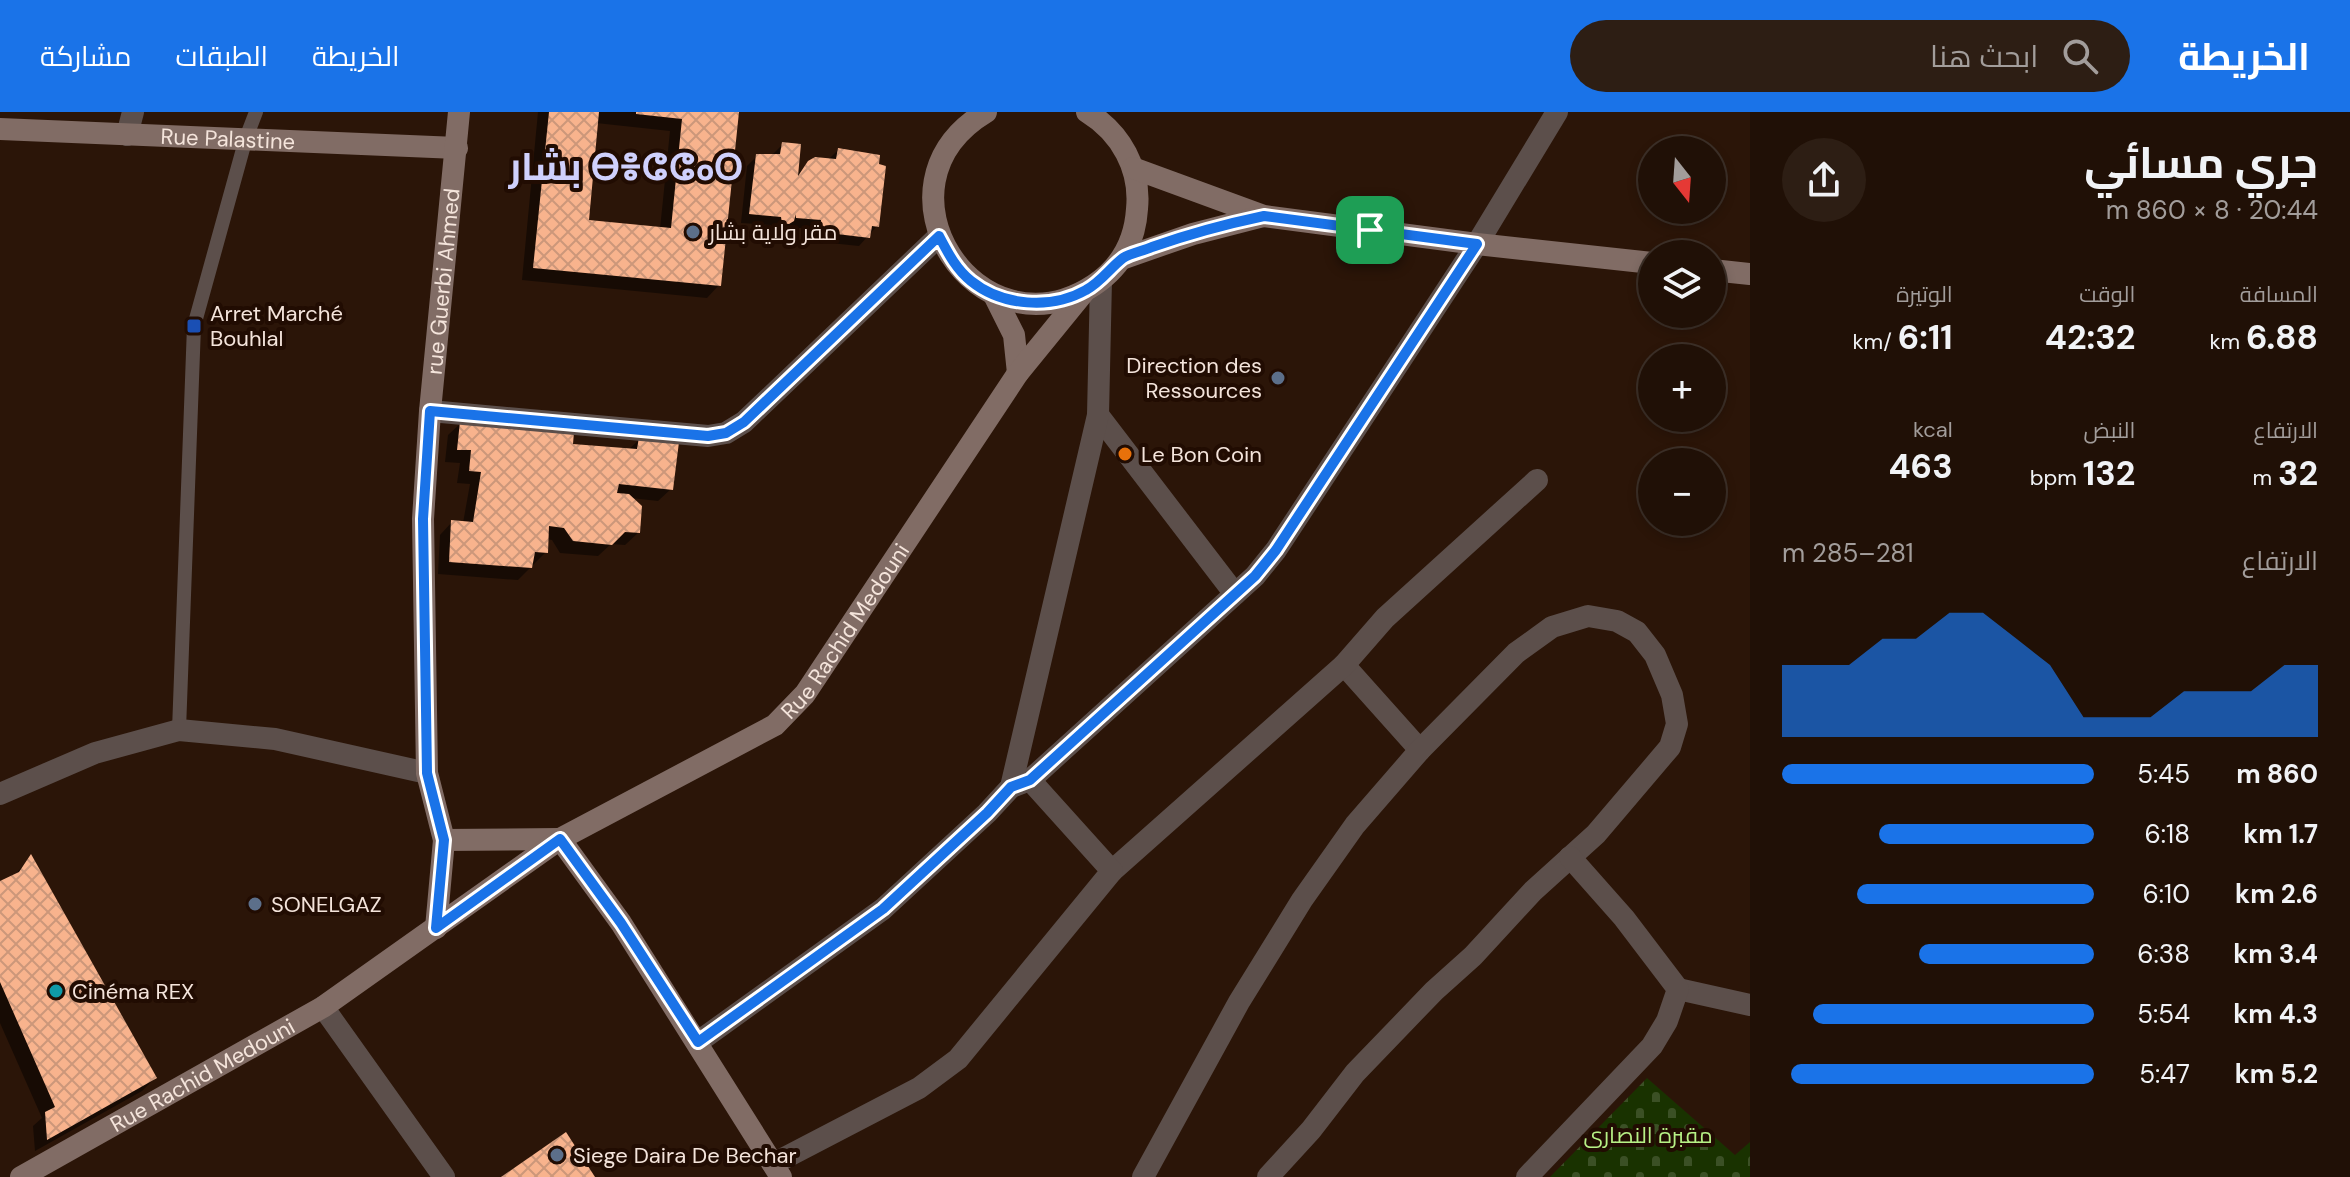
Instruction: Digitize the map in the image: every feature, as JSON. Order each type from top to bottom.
[{"type":"main road","points":[[440,112],[459,112]]},
{"type":"main road","name":"rue Guerbi Ahmed","points":[[436,928],[444,840],[427,773],[423,519],[430,411],[459,112]]},
{"type":"main road","points":[[974,115],[941,161],[934,186],[934,212],[939,236],[952,261],[971,281],[994,295],[1024,303],[1055,302],[1093,286]]},
{"type":"main road","points":[[1099,115],[1128,153],[1139,190],[1136,229],[1124,258]]},
{"type":"main road","name":"Rue Palastine","points":[[0,129],[457,148]]},
{"type":"main road","points":[[1133,168],[1264,216],[1638,261]]},
{"type":"main road","points":[[1124,258],[1193,234],[1264,216]]},
{"type":"main road","name":"Rue Rachid Medouni","points":[[21,1177],[323,1007],[560,839],[775,725],[790,713],[1018,373],[1093,286],[1124,258]]},
{"type":"main road","points":[[1726,271],[1750,274]]},
{"type":"main road","points":[[994,295],[1014,335],[1018,373]]},
{"type":"main road","points":[[444,840],[560,839],[621,923],[777,1170]]},
{"type":"street","points":[[127,135],[133,112]]},
{"type":"street","points":[[698,1042],[883,909],[1020,783],[1255,576],[1276,550],[1477,244],[1557,112]]},
{"type":"street","points":[[430,411],[708,436],[726,433],[744,422],[939,236]]},
{"type":"street","points":[[1020,783],[1098,415],[1093,286]]},
{"type":"street","points":[[1098,415],[1235,594]]},
{"type":"street","points":[[777,1170],[919,1088],[958,1059],[1112,871],[1344,665],[1385,618],[1537,480]]},
{"type":"street","points":[[1143,1177],[1239,1002],[1302,900],[1355,825],[1420,750],[1516,653],[1552,627],[1588,616],[1617,621],[1637,632],[1655,655],[1672,695],[1677,724],[1670,747],[1628,798],[1355,1073],[1311,1130],[1268,1177]]},
{"type":"street","points":[[1344,665],[1420,750]]},
{"type":"street","points":[[0,794],[95,753],[179,730],[275,739],[427,773]]},
{"type":"street","points":[[1020,783],[1112,871]]},
{"type":"street","points":[[1570,857],[1616,908],[1678,989],[1750,1005]]},
{"type":"street","points":[[1527,1177],[1652,1046],[1667,1021],[1678,989]]},
{"type":"street","points":[[323,1007],[444,1177]]},
{"type":"lane","points":[[179,730],[194,326],[256,112]]},
{"type":"green space","name":"مقبرة النصارى","points":[[1647,1078],[1735,1155],[1750,1142],[1750,1177],[1550,1177]]},
{"type":"building","points":[[549,112],[599,112],[589,220],[671,228],[682,119],[636,112],[739,112],[721,286],[533,268]]},
{"type":"building","points":[[782,142],[801,144],[798,176],[808,161],[815,157],[836,159],[838,148],[880,155],[879,164],[886,166],[879,227],[872,226],[870,238],[820,232],[821,220],[796,218],[796,214],[789,224],[782,223],[781,217],[749,214],[756,154],[780,154]]},
{"type":"building","points":[[460,421],[574,432],[573,444],[637,449],[639,437],[679,442],[673,490],[619,484],[617,493],[629,494],[642,506],[640,533],[625,532],[612,545],[573,541],[564,528],[549,526],[548,553],[535,552],[532,568],[449,562],[451,520],[473,522],[481,472],[469,471],[471,450],[457,450]]},
{"type":"building","name":"Cinéma REX","points":[[31,854],[157,1078],[47,1140],[45,1112],[55,1107],[0,982],[0,881],[19,872]]},
{"type":"building","name":"Siege Daira De Bechar","points":[[566,1132],[595,1177],[501,1177]]},
{"type":"place","name":"مقر ولاية بشار","points":[[693,232]]},
{"type":"place","name":"Arret Marché Bouhlal","points":[[194,326]]},
{"type":"place","name":"Direction des Ressources","points":[[1278,378]]},
{"type":"place","name":"Le Bon Coin","points":[[1125,454]]},
{"type":"place","name":"SONELGAZ","points":[[255,904]]},
{"type":"place","name":"Cinéma REX","points":[[56,991]]},
{"type":"place","name":"Siege Daira De Bechar","points":[[557,1155]]},
{"type":"district","name":"بشار ⴱⴻⵛⵛⴰⵔ","points":[[626,167]]},
{"type":"route","points":[[1264,216],[1370,230],[1477,244],[1276,550],[1255,576],[1030,780],[1011,787],[883,909],[698,1042],[601,893],[560,839],[436,928],[444,840],[427,773],[423,519],[430,411],[708,436],[726,433],[744,422],[939,236],[952,261],[971,281],[994,295],[1024,303],[1055,302],[1084,292],[1124,258],[1193,234],[1264,216]]}]
